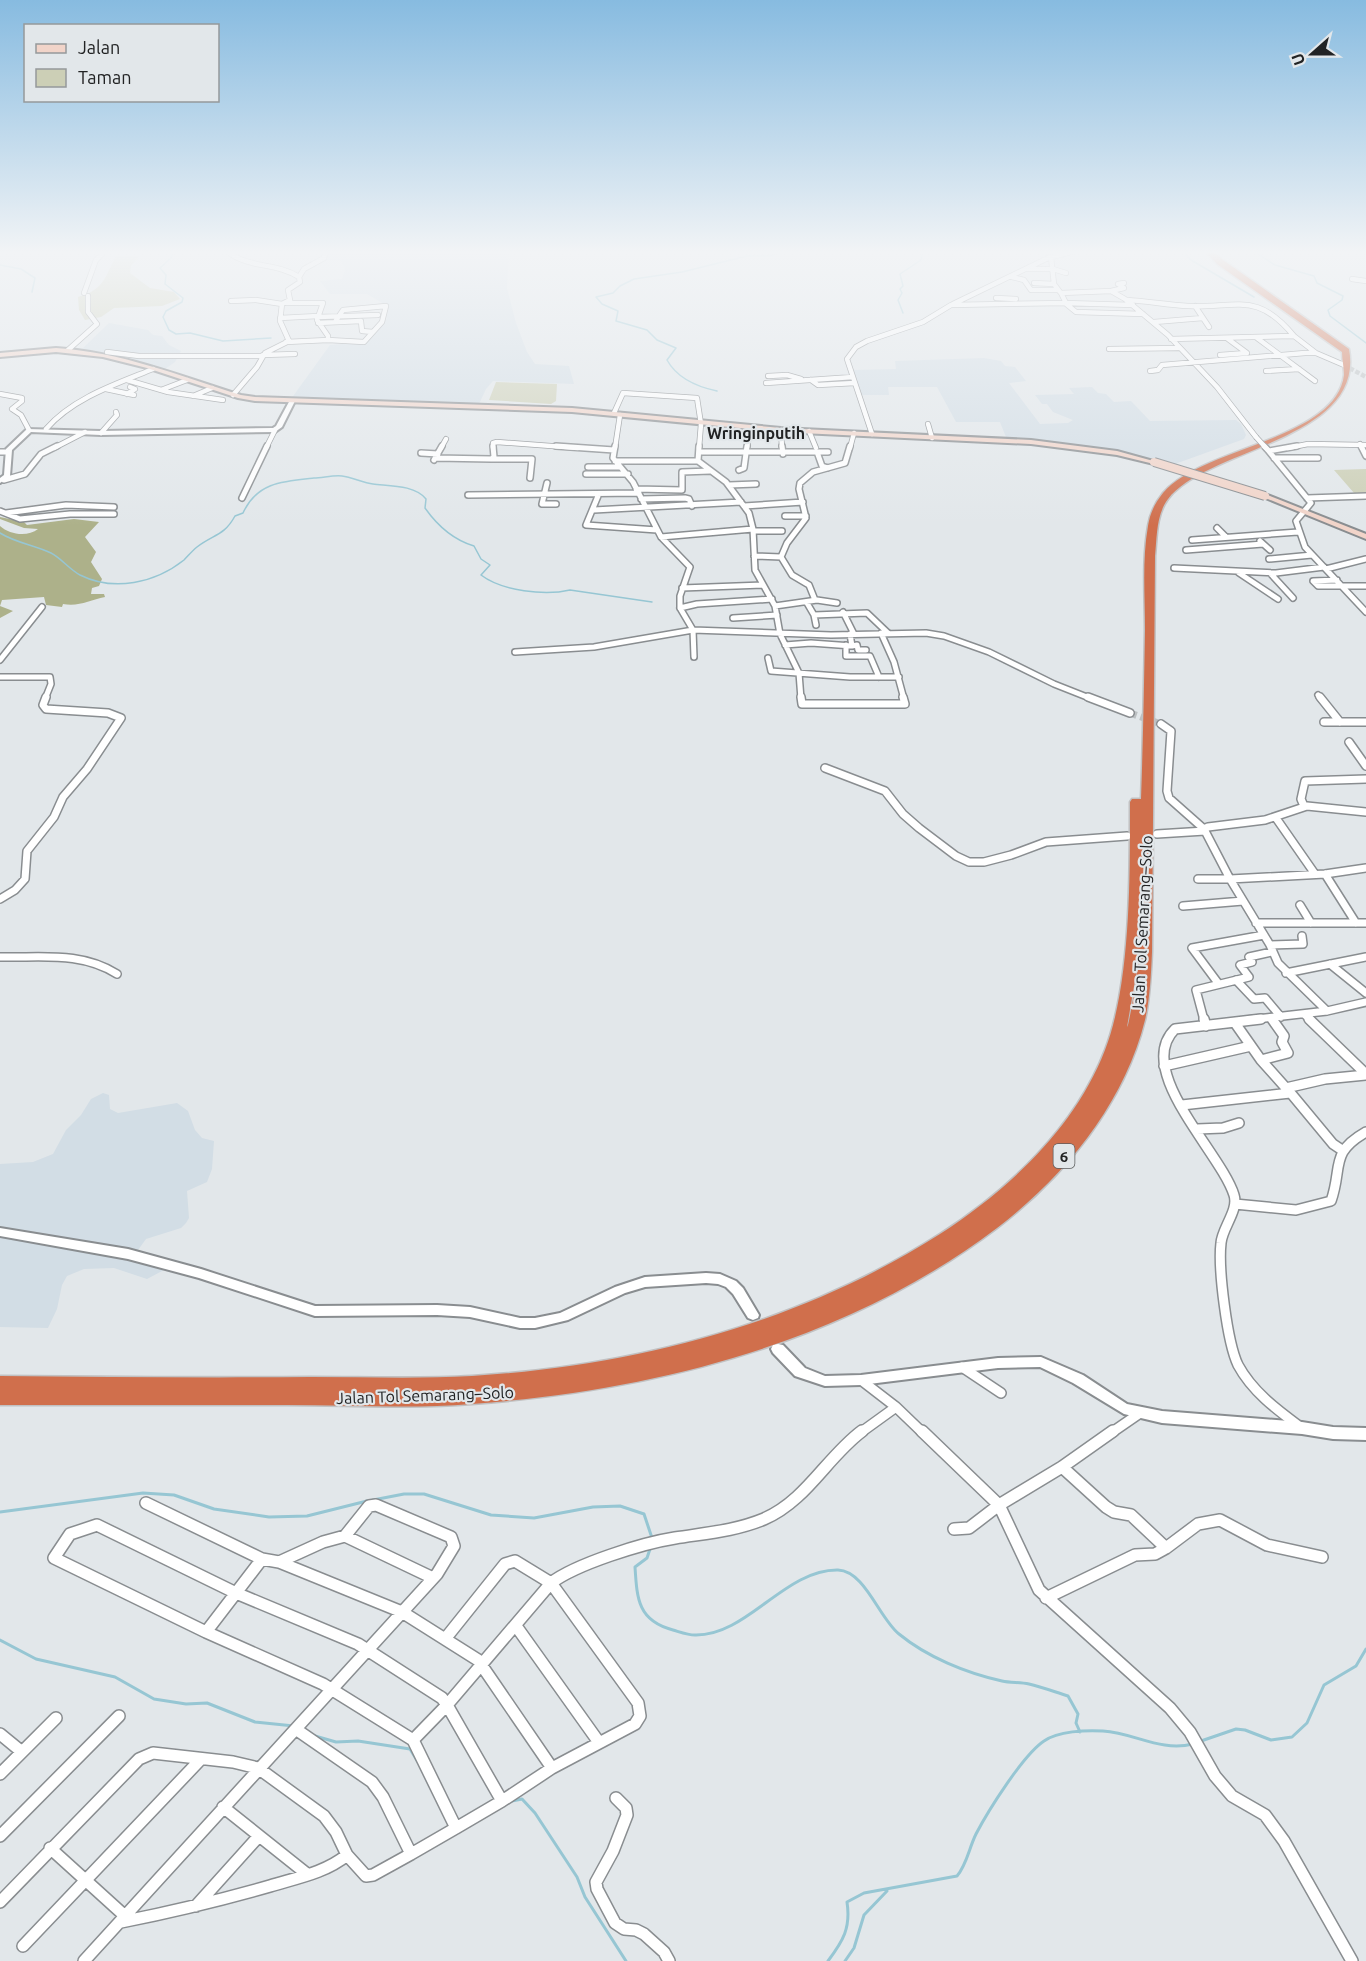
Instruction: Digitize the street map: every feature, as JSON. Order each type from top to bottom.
[{"type":"highway","name":"Jalan Tol Semarang–Solo","points":[[0,1384],[223,1386],[474,1383],[544,1376],[656,1356],[701,1347],[773,1323],[843,1295],[941,1243],[992,1206],[1035,1166],[1077,1118],[1111,1055],[1120,1029],[1129,987],[1137,843],[1143,542],[1150,505],[1170,482],[1199,465],[1323,421],[1346,403],[1354,389],[1356,377],[1353,368],[1330,343]]},
{"type":"highway","points":[[1336,343],[1357,364],[1363,379]]},
{"type":"highway","name":"Jalan Tol Semarang–Solo","points":[[0,1397],[468,1397],[542,1390],[626,1377],[704,1360],[783,1334],[857,1303],[953,1252],[1001,1217],[1050,1171],[1092,1119],[1119,1072],[1137,1023],[1142,986],[1145,917],[1150,556],[1156,510],[1171,489],[1200,470],[1324,425],[1340,416],[1353,404]]},
{"type":"main road","points":[[0,357],[68,350],[107,356],[233,395],[255,399],[503,406],[617,414],[750,428],[1062,445],[1117,453],[1154,462],[1265,496],[1366,537]]},
{"type":"street","points":[[68,350],[76,343]]},
{"type":"street","points":[[233,395],[257,368],[263,356],[274,346],[284,343]]},
{"type":"street","points":[[865,343],[856,347],[847,359],[872,434]]},
{"type":"street","points":[[1175,343],[1217,387],[1311,504],[1296,521],[1302,543],[1366,612]]},
{"type":"street","points":[[1233,343],[1246,353]]},
{"type":"street","points":[[1264,343],[1315,381]]},
{"type":"street","points":[[1302,343],[1316,353],[1344,365]]},
{"type":"street","points":[[1109,349],[1179,348]]},
{"type":"street","points":[[107,352],[139,356],[295,354]]},
{"type":"street","points":[[1189,358],[1246,353],[1261,357]]},
{"type":"street","points":[[1150,371],[1158,370],[1162,365],[1316,353]]},
{"type":"street","points":[[46,429],[60,413],[106,389],[153,369]]},
{"type":"street","points":[[1266,371],[1299,369]]},
{"type":"street","points":[[768,376],[787,375],[802,380]]},
{"type":"street","points":[[127,380],[161,390],[223,400]]},
{"type":"street","points":[[161,390],[187,380]]},
{"type":"street","points":[[766,383],[811,380],[818,386],[854,380]]},
{"type":"street","points":[[125,394],[135,390],[130,387]]},
{"type":"street","points":[[192,396],[213,388]]},
{"type":"street","points":[[106,389],[134,395]]},
{"type":"street","points":[[694,657],[693,630],[680,608],[679,595],[690,567],[661,537],[628,474],[615,461],[617,414],[623,393],[697,398],[701,424],[698,461]]},
{"type":"street","points":[[0,394],[22,398],[22,401],[12,409],[21,414],[28,430]]},
{"type":"street","points":[[242,498],[275,430],[279,428],[292,401]]},
{"type":"street","points":[[101,433],[117,416],[116,412]]},
{"type":"street","points":[[928,424],[932,438]]},
{"type":"street","points":[[739,470],[744,468],[750,428]]},
{"type":"street","points":[[2,481],[7,476],[4,452],[28,430],[101,433],[275,430]]},
{"type":"street","points":[[781,430],[782,453]]},
{"type":"street","points":[[2,481],[25,476],[35,458],[85,432]]},
{"type":"street","points":[[809,432],[822,466],[828,468]]},
{"type":"street","points":[[781,557],[787,543],[804,522],[806,516],[799,489],[802,480],[813,472],[847,462],[854,433]]},
{"type":"street","points":[[436,458],[446,439]]},
{"type":"street","points":[[491,459],[494,458],[493,443],[497,442],[614,450]]},
{"type":"street","points":[[1268,450],[1304,444],[1366,445]]},
{"type":"street","points":[[1359,444],[1366,456]]},
{"type":"street","points":[[700,453],[782,453],[817,450],[828,452]]},
{"type":"street","points":[[421,453],[436,458],[532,459],[530,478]]},
{"type":"street","points":[[1274,458],[1318,458]]},
{"type":"street","points":[[615,461],[698,461],[729,485],[751,517],[755,570],[775,606],[780,634],[799,673],[802,703],[806,705],[903,705],[906,703],[884,633],[867,613],[843,612],[814,615]]},
{"type":"street","points":[[588,467],[620,467]]},
{"type":"street","points":[[468,495],[598,495],[682,490],[682,472],[710,471]]},
{"type":"street","points":[[586,474],[628,474]]},
{"type":"street","points":[[547,483],[540,504],[556,504]]},
{"type":"street","points":[[729,485],[756,484]]},
{"type":"street","points":[[639,494],[685,498],[689,499],[692,506]]},
{"type":"street","points":[[598,495],[594,510],[585,523],[586,525],[657,530]]},
{"type":"street","points":[[1306,498],[1366,496]]},
{"type":"street","points":[[594,510],[803,502]]},
{"type":"street","points":[[65,514],[66,506]]},
{"type":"street","points":[[66,506],[114,510],[20,519],[2,512],[66,506]]},
{"type":"street","points":[[785,516],[806,516]]},
{"type":"street","points":[[1217,528],[1226,537]]},
{"type":"street","points":[[661,537],[753,530],[782,531]]},
{"type":"street","points":[[1199,531],[1207,539]]},
{"type":"street","points":[[1192,540],[1298,532]]},
{"type":"street","points":[[1255,535],[1270,550]]},
{"type":"street","points":[[1186,550],[1263,544]]},
{"type":"street","points":[[1269,559],[1312,555]]},
{"type":"street","points":[[754,556],[781,557]]},
{"type":"street","points":[[781,557],[792,575],[808,583],[815,600]]},
{"type":"street","points":[[1174,568],[1270,573],[1325,568],[1366,559]]},
{"type":"street","points":[[1238,572],[1278,599]]},
{"type":"street","points":[[1270,573],[1293,598]]},
{"type":"street","points":[[1337,580],[1314,581],[1318,586],[1366,586]]},
{"type":"street","points":[[682,588],[763,585]]},
{"type":"street","points":[[680,608],[697,604],[772,599]]},
{"type":"street","points":[[775,606],[815,600],[837,603]]},
{"type":"street","points":[[807,603],[814,615],[816,625]]},
{"type":"street","points":[[1358,603],[1366,603]]},
{"type":"street","points":[[0,660],[42,607]]},
{"type":"street","points":[[843,612],[852,634],[846,656],[870,656],[879,677]]},
{"type":"street","points":[[733,618],[777,615]]},
{"type":"street","points":[[515,652],[602,646],[693,630],[780,634],[915,633],[944,636],[989,652],[1054,684],[1130,713]]},
{"type":"street","points":[[820,634],[821,643]]},
{"type":"street","points":[[785,645],[821,643],[857,645],[858,650],[866,650]]},
{"type":"street","points":[[768,658],[771,671],[898,677]]},
{"type":"street","points":[[0,678],[31,675],[50,677],[51,684],[43,705],[46,709],[108,713],[121,718],[87,769],[63,796],[54,818],[27,851],[24,881],[0,899]]},
{"type":"street","points":[[1318,695],[1340,722]]},
{"type":"street","points":[[1324,722],[1366,722]]},
{"type":"street","points":[[1161,724],[1171,731],[1169,798],[1205,830],[1230,879],[1286,973],[1327,1011]]},
{"type":"street","points":[[1349,742],[1366,766]]},
{"type":"street","points":[[1356,751],[1366,751]]},
{"type":"street","points":[[825,768],[885,791],[919,828],[956,856],[969,862],[977,863],[1002,857],[1046,842],[1127,836]]},
{"type":"street","points":[[1304,806],[1301,799],[1303,782],[1366,779]]},
{"type":"street","points":[[1156,834],[1205,830],[1276,818],[1304,806],[1366,812]]},
{"type":"street","points":[[1276,818],[1315,874]]},
{"type":"street","points":[[1198,879],[1325,874],[1366,868]]},
{"type":"street","points":[[1325,874],[1356,923]]},
{"type":"street","points":[[1183,906],[1243,901]]},
{"type":"street","points":[[1300,905],[1311,923]]},
{"type":"street","points":[[1256,923],[1366,923]]},
{"type":"street","points":[[1218,983],[1194,955],[1192,948],[1264,935]]},
{"type":"street","points":[[1206,1026],[1195,992],[1200,988],[1218,983],[1249,977],[1239,966],[1252,962],[1249,957],[1271,949],[1303,944],[1302,936]]},
{"type":"street","points":[[0,957],[75,958],[99,963],[117,974]]},
{"type":"street","points":[[1286,973],[1366,957]]},
{"type":"street","points":[[1330,964],[1366,993]]},
{"type":"street","points":[[1236,980],[1254,999],[1265,998],[1284,1036],[1282,1042],[1288,1053],[1261,1060]]},
{"type":"street","points":[[1302,1428],[1256,1391],[1238,1364],[1220,1273],[1221,1240],[1226,1222],[1235,1204],[1233,1190],[1169,1086],[1164,1066],[1171,1032],[1179,1028],[1277,1018],[1365,1004]]},
{"type":"street","points":[[1304,1014],[1366,1075]]},
{"type":"street","points":[[1235,1023],[1261,1060],[1333,1144],[1341,1150]]},
{"type":"street","points":[[1164,1066],[1190,1063],[1225,1053],[1233,1048],[1251,1046]]},
{"type":"street","points":[[1182,1105],[1288,1091],[1325,1079],[1366,1075]]},
{"type":"street","points":[[1197,1130],[1223,1128],[1239,1123]]},
{"type":"street","points":[[1235,1204],[1260,1209],[1302,1210],[1331,1201],[1341,1150],[1354,1138],[1366,1132]]},
{"type":"street","points":[[0,1232],[128,1254],[201,1274],[315,1311],[437,1310],[470,1312],[520,1323],[536,1323],[570,1314],[620,1290],[645,1281],[706,1278],[720,1279],[734,1286],[753,1315]]},
{"type":"street","points":[[778,1349],[807,1376],[825,1381],[861,1380],[961,1366],[1041,1362],[1078,1379],[1124,1409],[1140,1413],[1333,1433],[1366,1434]]},
{"type":"street","points":[[961,1366],[1001,1393]]},
{"type":"street","points":[[861,1380],[896,1407],[999,1505],[1011,1525],[1034,1583],[1046,1598],[1170,1708],[1190,1732],[1215,1776],[1227,1791],[1236,1800],[1265,1815],[1274,1825],[1352,1961]]},
{"type":"street","points":[[413,1740],[447,1705],[552,1582],[575,1568],[652,1544],[690,1535],[738,1529],[777,1513],[808,1488],[845,1444],[896,1407]]},
{"type":"street","points":[[954,1529],[969,1528],[999,1505],[1062,1467],[1140,1413]]},
{"type":"street","points":[[1062,1467],[1106,1507],[1114,1512],[1131,1515],[1166,1548]]},
{"type":"street","points":[[146,1503],[262,1559],[279,1562],[402,1612],[445,1639],[482,1664],[552,1768]]},
{"type":"street","points":[[84,1961],[258,1768],[297,1730],[433,1578],[453,1550],[454,1541],[451,1537],[374,1505],[369,1506],[345,1536],[323,1542],[279,1562]]},
{"type":"street","points":[[1046,1598],[1135,1555],[1155,1554],[1198,1524],[1220,1520],[1267,1545],[1322,1557]]},
{"type":"street","points":[[456,1828],[413,1740],[332,1690],[54,1558],[55,1553],[70,1534],[97,1525],[236,1593],[368,1649],[442,1698],[502,1801]]},
{"type":"street","points":[[345,1536],[433,1578]]},
{"type":"street","points":[[206,1632],[262,1559]]},
{"type":"street","points":[[2,1898],[144,1755],[153,1753],[233,1762],[258,1768],[324,1816],[336,1832],[347,1855],[366,1876],[384,1870],[502,1801],[552,1768],[635,1724],[640,1716],[638,1703],[552,1582],[515,1560],[506,1564],[445,1639]]},
{"type":"street","points":[[516,1626],[598,1742]]},
{"type":"street","points":[[0,1836],[119,1716]]},
{"type":"street","points":[[0,1774],[56,1718]]},
{"type":"street","points":[[297,1730],[372,1782],[383,1797],[411,1854]]},
{"type":"street","points":[[0,1734],[22,1752]]},
{"type":"street","points":[[23,1947],[88,1881],[201,1759]]},
{"type":"street","points":[[616,1798],[626,1808],[627,1815],[613,1851],[596,1882],[597,1889],[615,1923],[624,1929],[636,1930],[644,1934],[664,1952],[669,1961]]},
{"type":"street","points":[[223,1807],[307,1874]]},
{"type":"street","points":[[196,1906],[259,1836]]},
{"type":"street","points":[[50,1848],[88,1881],[123,1919]]},
{"type":"street","points":[[123,1919],[196,1906],[307,1874],[330,1866],[347,1855]]},
{"type":"shaded area","points":[[89,343],[167,343],[181,351],[175,362],[165,369],[82,349]]},
{"type":"shaded area","points":[[361,343],[523,343],[535,364],[569,366],[574,384],[493,381],[486,389],[478,406],[291,399],[330,345]]},
{"type":"shaded area","points":[[984,358],[1001,361],[1005,366],[1015,367],[1026,381],[1009,383],[1040,424],[1068,423],[1073,420],[1053,412],[1035,395],[1074,394],[1069,388],[1092,387],[1098,393],[1106,394],[1114,402],[1131,401],[1150,421],[1236,420],[1241,424],[1246,435],[1244,439],[1175,464],[1169,469],[1117,454],[1045,445],[1044,441],[1006,437],[1000,422],[956,422],[937,387],[888,387],[889,395],[861,395],[853,370],[896,369],[895,361]]},
{"type":"shaded area","points":[[103,1093],[109,1095],[110,1109],[118,1113],[177,1103],[188,1111],[195,1130],[202,1138],[214,1141],[212,1169],[207,1182],[187,1191],[189,1218],[181,1228],[146,1239],[138,1250],[167,1258],[164,1270],[147,1279],[114,1268],[84,1269],[67,1276],[62,1285],[57,1309],[48,1328],[0,1327],[0,1164],[33,1162],[53,1154],[66,1130],[81,1115],[91,1099]]},
{"type":"green space","points":[[496,382],[557,384],[556,401],[551,404],[489,400]]},
{"type":"green space","points":[[1366,469],[1366,493],[1354,493],[1334,470]]},
{"type":"green space","points":[[0,517],[24,522],[27,525],[74,519],[99,522],[85,537],[96,552],[91,562],[102,579],[99,586],[92,588],[91,594],[104,594],[105,597],[79,604],[63,604],[62,607],[46,605],[44,597],[2,600],[0,606],[0,526],[19,534],[34,532],[38,529],[24,528],[0,519]]},
{"type":"green space","points":[[0,606],[13,611],[0,618]]},
{"type":"waterway","points":[[663,343],[676,348],[667,360],[676,372],[695,384],[717,391]]},
{"type":"waterway","points":[[0,533],[51,553],[76,573],[93,580],[120,584],[134,582],[173,568],[197,547],[227,527],[235,516],[243,513],[249,503],[264,489],[292,480],[342,476],[409,489],[421,494],[426,499],[425,508],[435,520],[453,536],[474,546],[481,559],[490,565],[481,575],[500,585],[524,591],[570,590],[652,602]]},
{"type":"waterway","points":[[0,1512],[143,1493],[174,1495],[214,1509],[269,1517],[307,1516],[367,1501]]},
{"type":"waterway","points":[[373,1500],[404,1494],[424,1494],[491,1515],[534,1518],[593,1507],[620,1506],[644,1514],[652,1538]]},
{"type":"waterway","points":[[651,1546],[647,1558],[635,1567],[637,1589],[646,1615],[661,1626],[692,1635],[714,1632],[749,1615],[801,1580],[819,1573],[838,1570],[848,1572],[864,1586],[892,1627],[910,1642],[948,1663],[975,1674],[1002,1681],[1029,1684],[1068,1696],[1078,1714],[1076,1723],[1080,1731]]},
{"type":"waterway","points":[[0,1640],[36,1659],[115,1677],[154,1699],[186,1704],[207,1703],[255,1722],[294,1726]]},
{"type":"waterway","points":[[1201,1741],[1236,1729],[1271,1740],[1292,1737],[1307,1723],[1324,1685],[1356,1666],[1366,1649]]},
{"type":"waterway","points":[[828,1961],[845,1934],[848,1919],[847,1902],[864,1893],[957,1876],[976,1834],[997,1798],[1026,1758],[1044,1741],[1064,1733],[1080,1731]]},
{"type":"waterway","points":[[1080,1731],[1115,1732],[1170,1746],[1193,1744]]},
{"type":"waterway","points":[[315,1736],[336,1742],[358,1741],[410,1749],[418,1762]]},
{"type":"waterway","points":[[512,1801],[522,1799],[535,1813],[577,1877],[585,1897],[626,1961]]},
{"type":"waterway","points":[[845,1961],[854,1948],[864,1915],[887,1891]]},
{"type":"tunnel","points":[[1344,365],[1366,377]]},
{"type":"tunnel","points":[[1130,713],[1161,724]]},
{"type":"district","name":"Wringinputih","points":[[756,433]]}]
